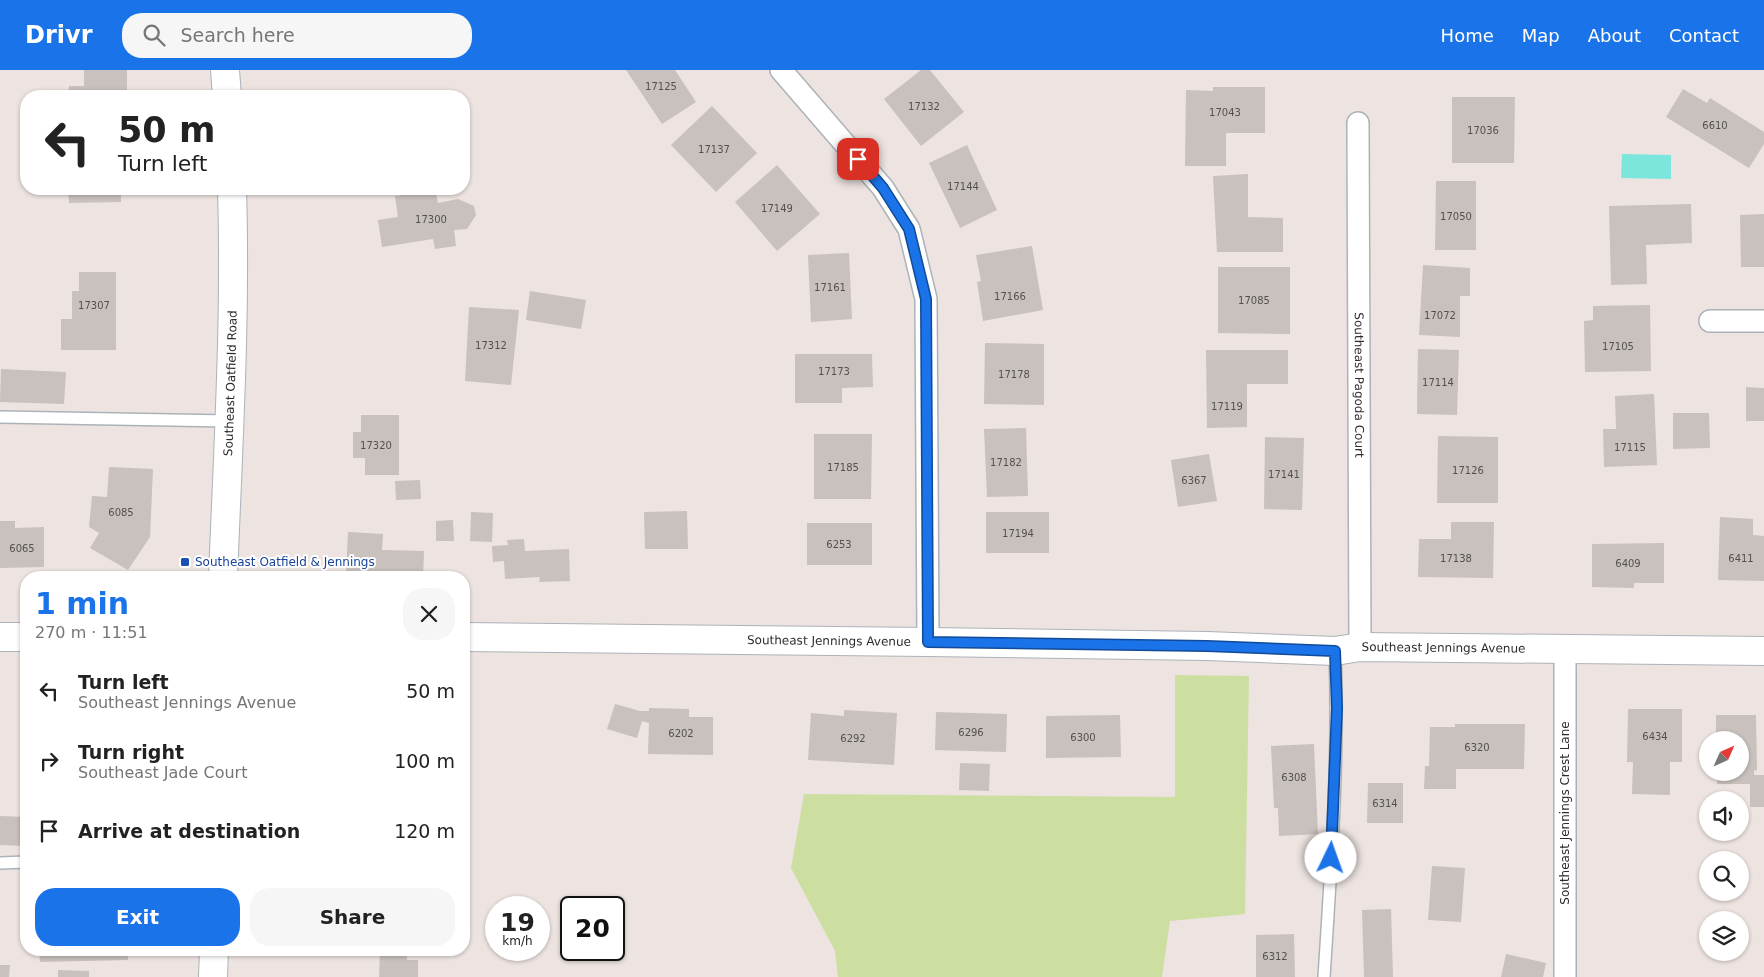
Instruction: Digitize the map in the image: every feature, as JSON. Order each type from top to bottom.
[{"type":"main road","points":[[226,70],[227,90]]},
{"type":"main road","name":"Southeast Oatfield Road","points":[[223,571],[234,292],[232,195]]},
{"type":"main road","points":[[0,637],[20,637]]},
{"type":"main road","name":"Southeast Jennings Avenue","points":[[470,637],[1348,649],[1764,651]]},
{"type":"main road","points":[[213,977],[214,956]]},
{"type":"street","points":[[781,70],[883,188],[909,229],[926,299],[928,642]]},
{"type":"street","name":"Southeast Pagoda Court","points":[[1348,649],[1358,123]]},
{"type":"street","points":[[1710,321],[1764,321]]},
{"type":"street","name":"Southeast Jennings Crest Lane","points":[[1565,649],[1565,977]]},
{"type":"lane","points":[[0,417],[230,421]]},
{"type":"lane","points":[[1324,977],[1334,805],[1337,708],[1348,649]]},
{"type":"lane","points":[[0,863],[20,862]]},
{"type":"green space","points":[[1175,675],[1249,676],[1245,914],[1170,921],[1162,977],[838,977],[835,951],[791,868],[804,794],[1175,797]]},
{"type":"water","points":[[1622,154],[1671,155],[1671,179],[1621,178]]},
{"type":"building","points":[[84,70],[127,70],[127,90],[69,90],[69,86],[84,86]]},
{"type":"building","points":[[626,70],[675,70],[696,102],[662,124]]},
{"type":"building","points":[[921,70],[930,70],[964,112],[921,146],[884,99]]},
{"type":"building","points":[[1213,87],[1265,87],[1265,133],[1226,133],[1226,166],[1185,166],[1186,90],[1213,91]]},
{"type":"building","points":[[1683,89],[1707,103],[1710,98],[1764,132],[1764,144],[1749,168],[1666,117]]},
{"type":"building","points":[[1452,97],[1515,97],[1514,163],[1452,163]]},
{"type":"building","points":[[712,106],[757,153],[716,192],[671,145]]},
{"type":"building","points":[[967,145],[997,210],[960,228],[929,163]]},
{"type":"building","points":[[777,165],[820,214],[777,251],[735,202]]},
{"type":"building","points":[[1248,174],[1248,217],[1283,218],[1283,252],[1217,252],[1213,176]]},
{"type":"building","points":[[1436,181],[1476,181],[1476,250],[1435,250]]},
{"type":"building","points":[[68,195],[121,195],[121,202],[69,203]]},
{"type":"building","points":[[436,195],[438,203],[458,199],[474,206],[476,215],[467,229],[454,230],[456,246],[435,249],[433,239],[382,247],[378,220],[398,217],[395,196]]},
{"type":"building","points":[[1691,204],[1692,243],[1646,245],[1647,284],[1611,285],[1609,206]]},
{"type":"building","points":[[1764,214],[1764,267],[1741,267],[1740,215]]},
{"type":"building","points":[[1032,246],[1043,310],[983,321],[977,282],[981,281],[976,255]]},
{"type":"building","points":[[849,253],[852,319],[811,322],[808,255]]},
{"type":"building","points":[[1423,265],[1470,268],[1470,296],[1460,296],[1460,337],[1419,335]]},
{"type":"building","points":[[1218,267],[1290,267],[1290,334],[1218,333]]},
{"type":"building","points":[[79,272],[116,272],[116,350],[61,350],[61,319],[72,319],[72,291],[79,291]]},
{"type":"building","points":[[530,291],[586,300],[581,329],[526,320]]},
{"type":"building","points":[[1650,305],[1651,371],[1585,372],[1584,321],[1593,320],[1593,306]]},
{"type":"building","points":[[469,307],[519,310],[511,385],[465,381]]},
{"type":"building","points":[[985,343],[1044,344],[1044,405],[984,404]]},
{"type":"building","points":[[1418,349],[1459,350],[1457,415],[1417,414]]},
{"type":"building","points":[[1206,350],[1288,350],[1288,384],[1247,384],[1247,427],[1207,428]]},
{"type":"building","points":[[795,354],[872,354],[873,387],[842,388],[842,403],[795,403]]},
{"type":"building","points":[[1,369],[66,372],[64,404],[0,402]]},
{"type":"building","points":[[1746,387],[1764,388],[1764,421],[1746,421]]},
{"type":"building","points":[[1654,394],[1657,465],[1604,467],[1603,429],[1616,429],[1615,396]]},
{"type":"building","points":[[1673,413],[1709,413],[1710,448],[1673,449]]},
{"type":"building","points":[[361,415],[399,415],[399,475],[365,475],[365,458],[353,458],[353,432],[361,432]]},
{"type":"building","points":[[1026,428],[1028,496],[987,497],[984,429]]},
{"type":"building","points":[[814,434],[872,434],[871,499],[814,499]]},
{"type":"building","points":[[1438,436],[1498,437],[1498,503],[1437,503]]},
{"type":"building","points":[[1265,437],[1304,438],[1302,510],[1264,509]]},
{"type":"building","points":[[1209,454],[1217,501],[1178,507],[1171,460]]},
{"type":"building","points":[[109,467],[153,469],[150,537],[128,570],[90,548],[99,533],[89,527],[92,496],[107,497]]},
{"type":"building","points":[[420,480],[421,499],[396,500],[395,481]]},
{"type":"building","points":[[687,511],[688,549],[645,549],[644,512]]},
{"type":"building","points":[[471,512],[493,513],[492,542],[470,541]]},
{"type":"building","points":[[986,512],[1049,512],[1049,553],[986,553]]},
{"type":"building","points":[[1720,517],[1753,519],[1753,535],[1764,536],[1764,581],[1718,580]]},
{"type":"building","points":[[453,520],[454,541],[436,541],[436,521]]},
{"type":"building","points":[[0,521],[15,521],[15,528],[44,527],[44,567],[0,568]]},
{"type":"building","points":[[1451,522],[1494,522],[1493,578],[1418,577],[1419,539],[1451,539]]},
{"type":"building","points":[[807,523],[872,523],[872,565],[807,565]]},
{"type":"building","points":[[348,532],[383,534],[382,550],[424,551],[423,571],[346,571]]},
{"type":"building","points":[[524,539],[525,551],[569,549],[570,581],[539,582],[540,577],[505,579],[504,561],[493,562],[492,546],[508,545],[507,540]]},
{"type":"building","points":[[1664,543],[1664,583],[1634,583],[1634,588],[1592,587],[1592,544]]},
{"type":"building","points":[[615,704],[640,711],[649,711],[649,708],[689,709],[689,717],[713,717],[713,755],[648,754],[649,723],[642,721],[637,738],[607,729]]},
{"type":"building","points":[[1628,709],[1682,709],[1682,762],[1670,762],[1670,795],[1632,794],[1633,762],[1627,762]]},
{"type":"building","points":[[844,710],[897,713],[894,765],[808,760],[811,713],[844,716]]},
{"type":"building","points":[[936,712],[1007,714],[1006,752],[935,750]]},
{"type":"building","points":[[1120,715],[1121,757],[1046,758],[1046,716]]},
{"type":"building","points":[[1716,715],[1756,715],[1757,770],[1754,771],[1754,775],[1764,775],[1764,807],[1750,807],[1750,784],[1717,784],[1717,781],[1749,781],[1749,731],[1716,731]]},
{"type":"building","points":[[1455,724],[1525,724],[1524,769],[1456,769],[1456,789],[1424,789],[1425,766],[1429,766],[1430,727],[1455,727]]},
{"type":"building","points":[[1314,744],[1318,834],[1279,836],[1278,808],[1274,808],[1271,746]]},
{"type":"building","points":[[960,763],[990,764],[989,791],[959,790]]},
{"type":"building","points":[[1368,783],[1403,783],[1403,823],[1367,823]]},
{"type":"building","points":[[0,816],[20,817],[20,846],[0,845]]},
{"type":"building","points":[[1432,866],[1465,868],[1461,922],[1428,920]]},
{"type":"building","points":[[1391,909],[1393,977],[1364,977],[1362,910]]},
{"type":"building","points":[[1294,934],[1295,977],[1256,977],[1256,935]]},
{"type":"building","points":[[1506,954],[1546,963],[1543,977],[1501,977]]},
{"type":"building","points":[[40,956],[128,956],[128,960],[40,962]]},
{"type":"building","points":[[380,956],[407,956],[407,960],[418,960],[418,977],[379,977]]},
{"type":"building","points":[[0,965],[10,965],[9,977],[0,977]]},
{"type":"building","points":[[58,970],[89,971],[89,977],[58,977]]},
{"type":"place","name":"Southeast Oatfield & Jennings","points":[[185,562]]},
{"type":"route","points":[[858,159],[883,188],[909,229],[926,299],[928,642],[1207,646],[1335,651],[1337,708],[1331,858]]}]
